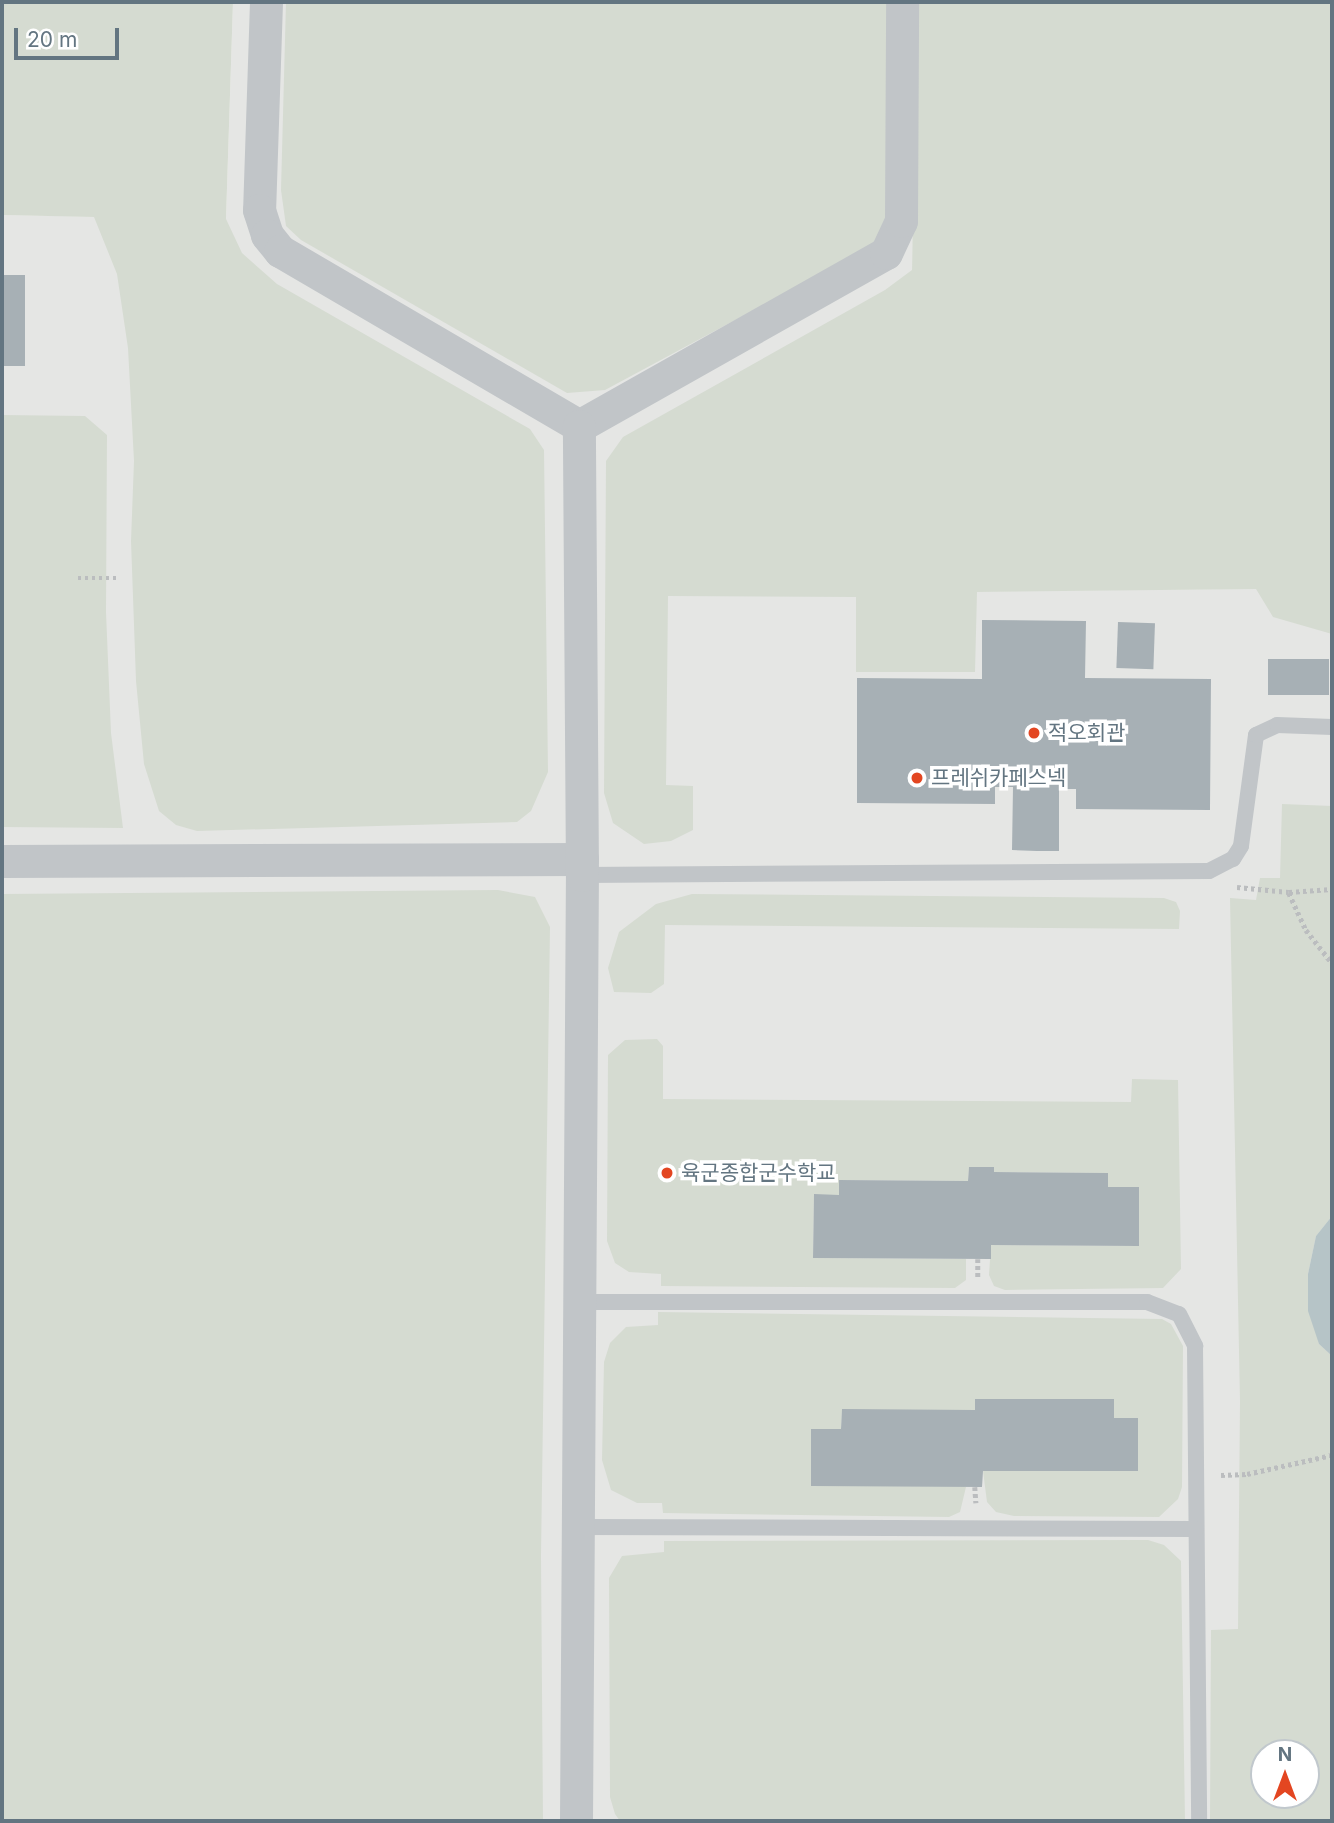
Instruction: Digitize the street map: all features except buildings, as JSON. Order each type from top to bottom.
[{"type":"street","points":[[265,2],[259,210],[267,235],[280,251],[579,426]]},
{"type":"street","points":[[579,426],[886,253],[901,222],[902,2]]},
{"type":"street","points":[[576,1821],[582,867],[579,426]]},
{"type":"street","points":[[2,860],[582,867]]},
{"type":"lane","points":[[582,867],[1209,871],[1233,859],[1241,846],[1256,735],[1277,724],[1332,727]]},
{"type":"lane","points":[[579,1302],[1165,1305],[1180,1314],[1195,1346],[1199,1821]]},
{"type":"lane","points":[[578,1527],[1196,1530]]},
{"type":"path","points":[[78,578],[119,578]]},
{"type":"path","points":[[1209,871],[1229,885],[1289,892],[1332,889]]},
{"type":"path","points":[[1289,892],[1306,930],[1332,963]]},
{"type":"path","points":[[1196,1475],[1247,1474],[1332,1455]]},
{"type":"shaded area","points":[[2,2],[233,2],[226,219],[242,253],[277,284],[530,429],[544,450],[548,772],[531,811],[517,822],[197,831],[176,825],[159,811],[144,764],[136,681],[131,541],[134,461],[128,348],[117,274],[94,217],[2,215]]},
{"type":"shaded area","name":"육군종합군수학교","points":[[233,2],[917,2],[907,592],[1332,588],[1332,1821],[2,1821],[2,215],[226,219]]},
{"type":"shaded area","points":[[286,2],[891,2],[892,213],[882,241],[605,390],[567,393],[301,240],[286,226],[281,190]]},
{"type":"shaded area","points":[[917,2],[1332,2],[1332,634],[1273,617],[1256,589],[977,592],[975,672],[856,672],[856,597],[668,596],[666,785],[693,786],[693,830],[671,841],[644,844],[613,823],[604,793],[606,461],[623,437],[885,290],[912,270]]},
{"type":"shaded area","points":[[2,415],[85,416],[107,435],[106,612],[111,733],[123,828],[2,827]]},
{"type":"shaded area","points":[[1282,804],[1332,806],[1332,1216],[1316,1236],[1308,1274],[1319,1344],[1332,1356],[1332,1821],[1210,1821],[1211,1630],[1238,1629],[1240,1401],[1230,898],[1256,900],[1260,878],[1280,878]]},
{"type":"shaded area","points":[[498,890],[535,897],[550,927],[541,1556],[543,1821],[2,1821],[2,894]]},
{"type":"shaded area","points":[[692,894],[1164,898],[1176,902],[1180,911],[1179,929],[665,925],[664,984],[651,993],[614,992],[608,968],[619,932],[656,904]]},
{"type":"shaded area","points":[[657,1039],[663,1046],[663,1099],[1131,1102],[1132,1079],[1178,1080],[1181,1269],[1163,1288],[1005,1290],[994,1286],[989,1275],[991,1245],[1138,1246],[1139,1187],[1108,1187],[1107,1173],[994,1172],[993,1167],[969,1167],[968,1181],[840,1180],[839,1195],[814,1195],[813,1258],[966,1259],[966,1280],[955,1288],[661,1286],[661,1274],[629,1272],[615,1263],[607,1241],[608,1055],[625,1040]]},
{"type":"shaded area","points":[[1332,1216],[1332,1356],[1319,1344],[1308,1311],[1308,1274],[1316,1236]]},
{"type":"shaded area","points":[[658,1312],[1162,1319],[1171,1324],[1183,1346],[1182,1487],[1178,1499],[1159,1517],[1014,1516],[996,1512],[987,1502],[983,1471],[1138,1471],[1138,1418],[1114,1418],[1114,1399],[976,1399],[975,1410],[842,1410],[841,1429],[966,1487],[960,1512],[949,1517],[663,1513],[662,1503],[637,1503],[611,1490],[602,1460],[604,1362],[610,1343],[626,1327],[658,1325]]},
{"type":"shaded area","points":[[1148,1540],[1164,1545],[1181,1561],[1185,1821],[620,1821],[615,1814],[610,1797],[609,1578],[622,1556],[664,1552],[664,1541]]},
{"type":"place","name":"적오회관","points":[[1034,733]]},
{"type":"place","name":"프레쉬카페스넥","points":[[917,778]]},
{"type":"place","name":"육군종합군수학교","points":[[667,1173]]}]
